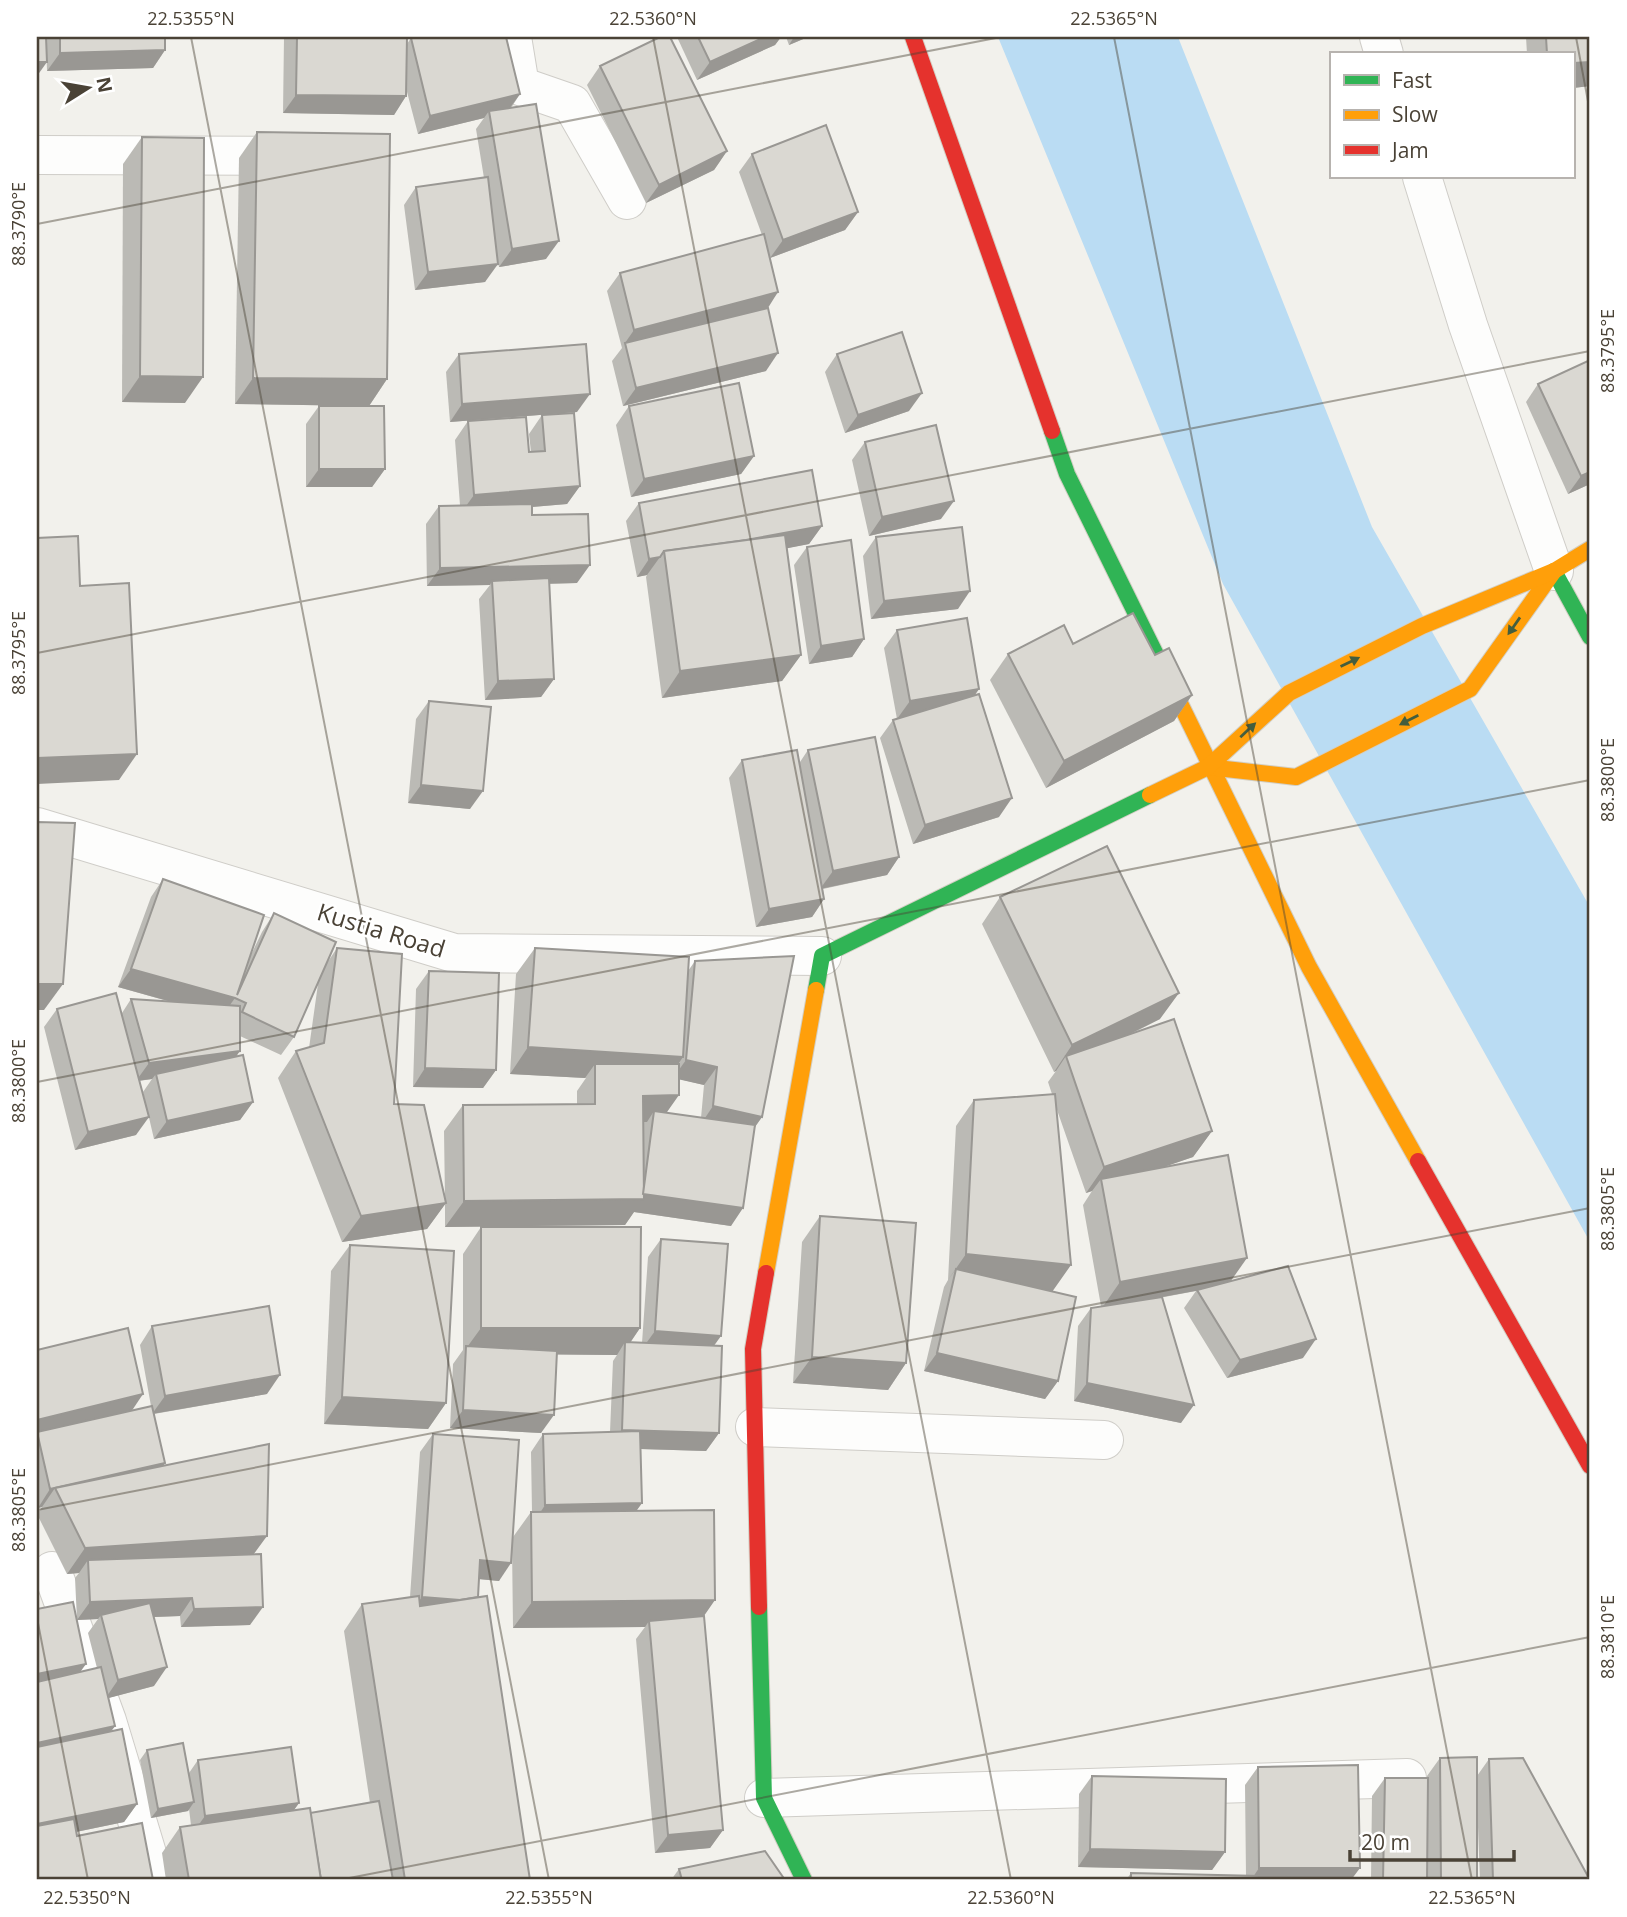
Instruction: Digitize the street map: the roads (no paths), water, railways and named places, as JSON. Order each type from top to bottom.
[{"type":"street","points":[[512,37],[520,86],[572,104],[627,200]]},
{"type":"street","points":[[913,37],[1067,474],[1309,967],[1590,1466]]},
{"type":"street","points":[[37,155],[335,156]]},
{"type":"street","points":[[1422,178],[1468,325],[1554,571],[1590,637]]},
{"type":"street","points":[[804,1880],[764,1798],[752,1349],[822,956],[1208,766],[1289,692],[1422,626],[1554,571],[1590,549]]},
{"type":"street","points":[[1208,766],[1296,777],[1470,689],[1554,571]]},
{"type":"street","name":"Kustia Road","points":[[37,827],[454,953],[822,956]]},
{"type":"street","points":[[755,1427],[1104,1440]]},
{"type":"street","points":[[52,1571],[107,1721],[155,1880]]},
{"type":"street","points":[[764,1798],[1407,1778]]},
{"type":"water","points":[[998,37],[1178,37],[1372,527],[1590,907],[1590,1242],[1223,584]]}]
